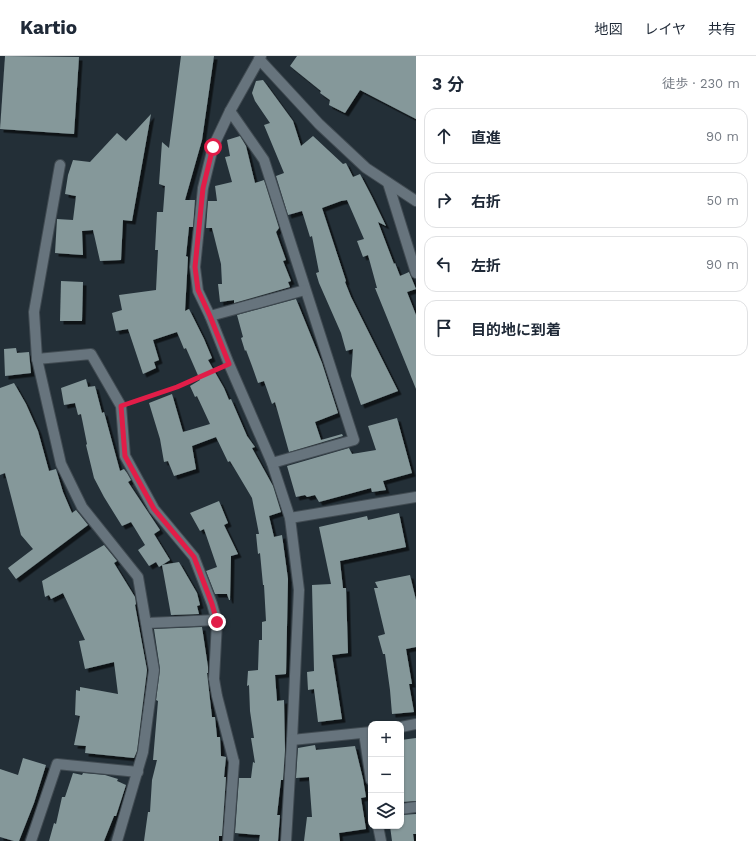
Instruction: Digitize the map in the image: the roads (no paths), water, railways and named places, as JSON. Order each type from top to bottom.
[{"type":"street","points":[[286,841],[299,590],[290,518],[272,463],[198,290],[195,267],[203,188],[213,147],[230,111],[260,58],[319,124],[366,168],[416,202]]},
{"type":"street","points":[[230,111],[264,160],[354,440],[272,463]]},
{"type":"street","points":[[60,165],[34,312],[37,359],[61,464],[82,507],[138,577],[154,670],[143,752],[116,841]]},
{"type":"street","points":[[388,183],[416,272]]},
{"type":"street","points":[[210,316],[305,290]]},
{"type":"street","points":[[37,359],[91,354],[121,406],[125,456],[154,509],[194,557],[217,620],[214,679],[234,762],[228,841]]},
{"type":"street","points":[[290,518],[416,496]]},
{"type":"street","points":[[147,623],[217,620]]},
{"type":"street","points":[[404,726],[416,724]]},
{"type":"street","points":[[292,740],[367,733],[369,757]]},
{"type":"street","points":[[31,841],[57,764],[138,772]]},
{"type":"street","points":[[404,808],[416,806]]},
{"type":"street","points":[[379,829],[381,841]]}]
